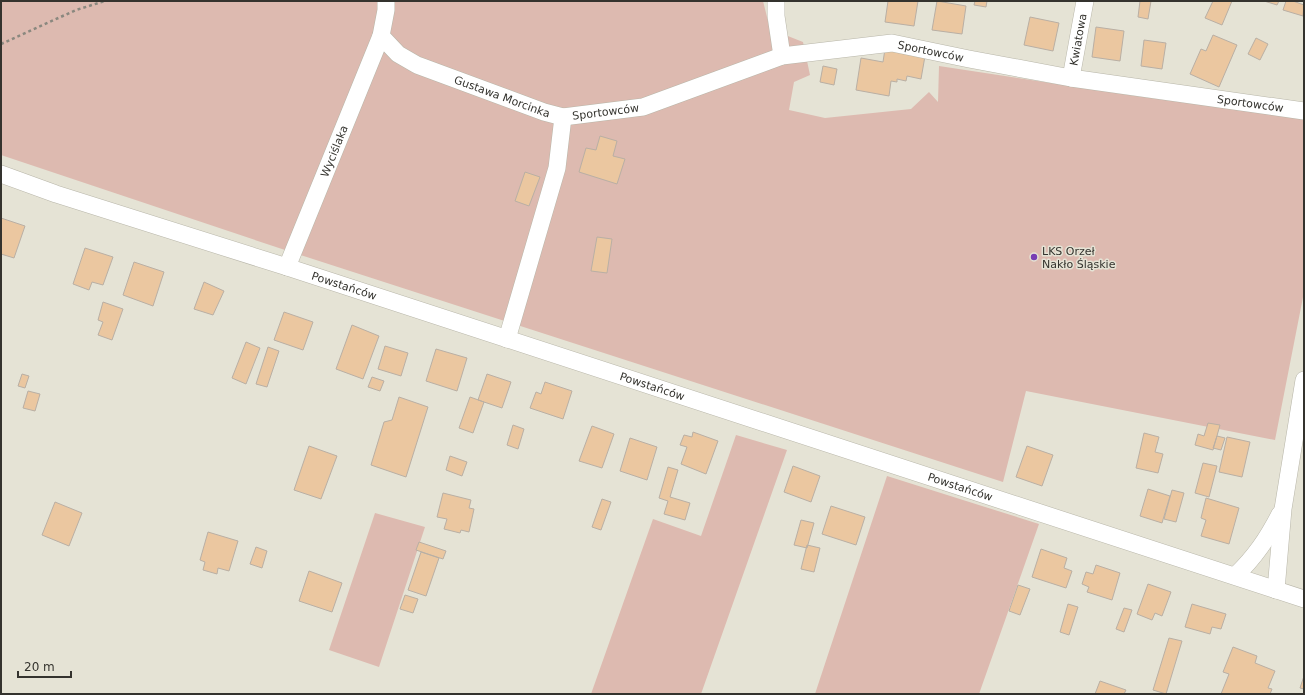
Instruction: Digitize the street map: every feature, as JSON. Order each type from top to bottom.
[{"type":"street","points":[[381,36],[386,10],[386,1]]},
{"type":"street","points":[[776,1],[776,16],[782,56]]},
{"type":"street","name":"Kwiatowa","points":[[1071,78],[1085,1]]},
{"type":"street","name":"Gustawa Morcinka","points":[[381,36],[398,54],[417,65],[544,112],[563,117],[557,168],[507,339]]},
{"type":"street","name":"Wyciślaka","points":[[287,267],[381,36]]},
{"type":"street","name":"Sportowców","points":[[563,117],[643,107],[782,56],[892,43],[1071,78],[1304,111]]},
{"type":"street","name":"Powstańców","points":[[1,174],[56,194],[287,267],[1083,528],[1235,576],[1304,600]]},
{"type":"street","points":[[1276,590],[1284,509],[1304,380]]},
{"type":"street","points":[[1235,576],[1251,560],[1268,537],[1284,509]]},
{"type":"path","points":[[1,44],[76,10],[105,1]]},
{"type":"shaded area","points":[[1,1],[763,1],[770,29],[803,42],[810,75],[794,82],[789,110],[825,118],[911,109],[929,92],[938,102],[939,66],[1129,95],[1304,119],[1304,292],[1275,440],[1026,391],[1003,482],[282,249],[1,155]]},
{"type":"shaded area","points":[[736,435],[787,450],[701,694],[591,694],[653,519],[701,536]]},
{"type":"shaded area","points":[[887,476],[1039,524],[979,694],[815,694]]},
{"type":"shaded area","points":[[375,513],[425,527],[379,667],[329,650]]},
{"type":"building","points":[[888,1],[918,1],[914,26],[885,22]]},
{"type":"building","points":[[937,1],[966,6],[962,34],[932,30]]},
{"type":"building","points":[[975,1],[987,1],[986,7],[974,5]]},
{"type":"building","points":[[1140,1],[1151,1],[1148,19],[1138,17]]},
{"type":"building","points":[[1213,1],[1232,1],[1222,25],[1205,18]]},
{"type":"building","points":[[1264,1],[1279,1],[1277,5]]},
{"type":"building","points":[[1286,1],[1293,1],[1304,5],[1303,16],[1283,10]]},
{"type":"building","points":[[1030,17],[1059,23],[1053,51],[1024,45]]},
{"type":"building","points":[[1096,27],[1124,31],[1120,61],[1092,57]]},
{"type":"building","points":[[1213,35],[1237,45],[1219,87],[1190,74],[1201,49],[1206,51]]},
{"type":"building","points":[[1256,38],[1268,44],[1260,60],[1248,54]]},
{"type":"building","points":[[1144,40],[1166,43],[1162,69],[1141,66]]},
{"type":"building","points":[[885,49],[925,56],[921,79],[907,76],[906,81],[897,79],[897,82],[891,81],[889,96],[856,90],[861,58],[883,62]]},
{"type":"building","points":[[823,66],[837,69],[834,85],[820,82]]},
{"type":"building","points":[[600,136],[617,141],[613,156],[625,159],[617,184],[579,172],[586,148],[596,150]]},
{"type":"building","points":[[525,172],[540,177],[529,206],[515,201]]},
{"type":"building","points":[[1,218],[25,226],[14,258],[1,254]]},
{"type":"building","points":[[597,237],[612,239],[607,273],[591,271]]},
{"type":"building","points":[[85,248],[113,257],[103,285],[92,282],[89,290],[73,284]]},
{"type":"building","points":[[134,262],[164,272],[153,306],[123,295]]},
{"type":"building","points":[[204,282],[224,291],[213,315],[194,309]]},
{"type":"building","points":[[103,302],[123,309],[112,340],[98,335],[103,322],[98,320]]},
{"type":"building","points":[[284,312],[313,322],[303,350],[274,340]]},
{"type":"building","points":[[352,325],[379,336],[363,379],[336,369]]},
{"type":"building","points":[[246,342],[260,348],[246,384],[232,378]]},
{"type":"building","points":[[385,346],[408,353],[401,376],[378,369]]},
{"type":"building","points":[[268,347],[279,351],[267,387],[256,384]]},
{"type":"building","points":[[436,349],[467,358],[457,391],[426,381]]},
{"type":"building","points":[[22,374],[29,376],[25,388],[18,386]]},
{"type":"building","points":[[487,374],[511,382],[502,408],[478,400]]},
{"type":"building","points":[[372,377],[384,381],[380,391],[368,387]]},
{"type":"building","points":[[545,382],[572,391],[563,419],[530,408],[536,392],[541,394]]},
{"type":"building","points":[[28,391],[40,394],[35,411],[23,408]]},
{"type":"building","points":[[399,397],[428,407],[406,477],[371,465],[384,422],[392,420]]},
{"type":"building","points":[[470,397],[484,402],[473,433],[459,428]]},
{"type":"building","points":[[1208,423],[1220,425],[1213,450],[1195,445],[1198,434],[1204,436]]},
{"type":"building","points":[[513,425],[524,429],[518,449],[507,445]]},
{"type":"building","points":[[592,426],[614,434],[602,468],[579,461]]},
{"type":"building","points":[[693,432],[718,441],[706,474],[681,464],[687,447],[680,445],[684,435],[692,437]]},
{"type":"building","points":[[1144,433],[1159,437],[1155,452],[1163,454],[1158,473],[1136,468]]},
{"type":"building","points":[[1217,436],[1225,438],[1221,450],[1213,448]]},
{"type":"building","points":[[1227,437],[1250,442],[1242,477],[1219,472]]},
{"type":"building","points":[[630,438],[657,447],[647,480],[620,471]]},
{"type":"building","points":[[309,446],[337,456],[321,499],[294,490]]},
{"type":"building","points":[[1027,446],[1053,455],[1042,486],[1016,477]]},
{"type":"building","points":[[450,456],[467,462],[462,476],[446,470]]},
{"type":"building","points":[[1203,463],[1217,466],[1209,497],[1195,493]]},
{"type":"building","points":[[793,466],[820,476],[811,502],[784,492]]},
{"type":"building","points":[[668,467],[678,470],[670,497],[690,503],[685,520],[664,514],[668,501],[659,498]]},
{"type":"building","points":[[1148,489],[1170,496],[1162,523],[1140,516]]},
{"type":"building","points":[[1172,490],[1184,493],[1176,522],[1164,519]]},
{"type":"building","points":[[443,493],[471,500],[469,508],[474,509],[469,532],[461,530],[460,533],[444,529],[447,519],[437,517]]},
{"type":"building","points":[[1206,498],[1239,508],[1229,544],[1201,536],[1206,520],[1201,518]]},
{"type":"building","points":[[602,499],[611,502],[601,530],[592,527]]},
{"type":"building","points":[[55,502],[82,513],[69,546],[42,535]]},
{"type":"building","points":[[831,506],[865,517],[856,545],[822,534]]},
{"type":"building","points":[[801,520],[814,523],[807,548],[794,545]]},
{"type":"building","points":[[208,532],[238,541],[229,571],[218,568],[217,574],[203,570],[205,562],[200,560]]},
{"type":"building","points":[[419,542],[446,551],[443,559],[416,550]]},
{"type":"building","points":[[807,545],[820,548],[814,572],[801,569]]},
{"type":"building","points":[[256,547],[267,551],[262,568],[250,564]]},
{"type":"building","points":[[1041,549],[1067,558],[1064,568],[1072,571],[1066,588],[1032,577]]},
{"type":"building","points":[[421,552],[439,558],[426,596],[408,590]]},
{"type":"building","points":[[1096,565],[1120,573],[1112,600],[1087,592],[1089,587],[1082,584],[1086,572],[1093,574]]},
{"type":"building","points":[[309,571],[342,583],[332,612],[299,601]]},
{"type":"building","points":[[1148,584],[1171,592],[1162,616],[1155,613],[1152,620],[1137,614]]},
{"type":"building","points":[[1018,585],[1030,589],[1020,615],[1009,611]]},
{"type":"building","points":[[405,595],[418,599],[413,613],[400,609]]},
{"type":"building","points":[[1068,604],[1078,607],[1069,635],[1060,632]]},
{"type":"building","points":[[1192,604],[1226,614],[1221,629],[1212,627],[1210,634],[1185,627]]},
{"type":"building","points":[[1124,608],[1132,610],[1124,632],[1116,629]]},
{"type":"building","points":[[1169,638],[1182,641],[1166,694],[1153,690]]},
{"type":"building","points":[[1233,647],[1257,656],[1255,663],[1275,671],[1268,688],[1272,689],[1270,694],[1221,694],[1229,674],[1223,672]]},
{"type":"building","points":[[1304,676],[1304,689],[1300,688]]},
{"type":"building","points":[[1100,681],[1126,690],[1124,694],[1095,694]]},
{"type":"place","name":"LKS Orzeł Nakło Śląskie","points":[[1034,257]]}]
